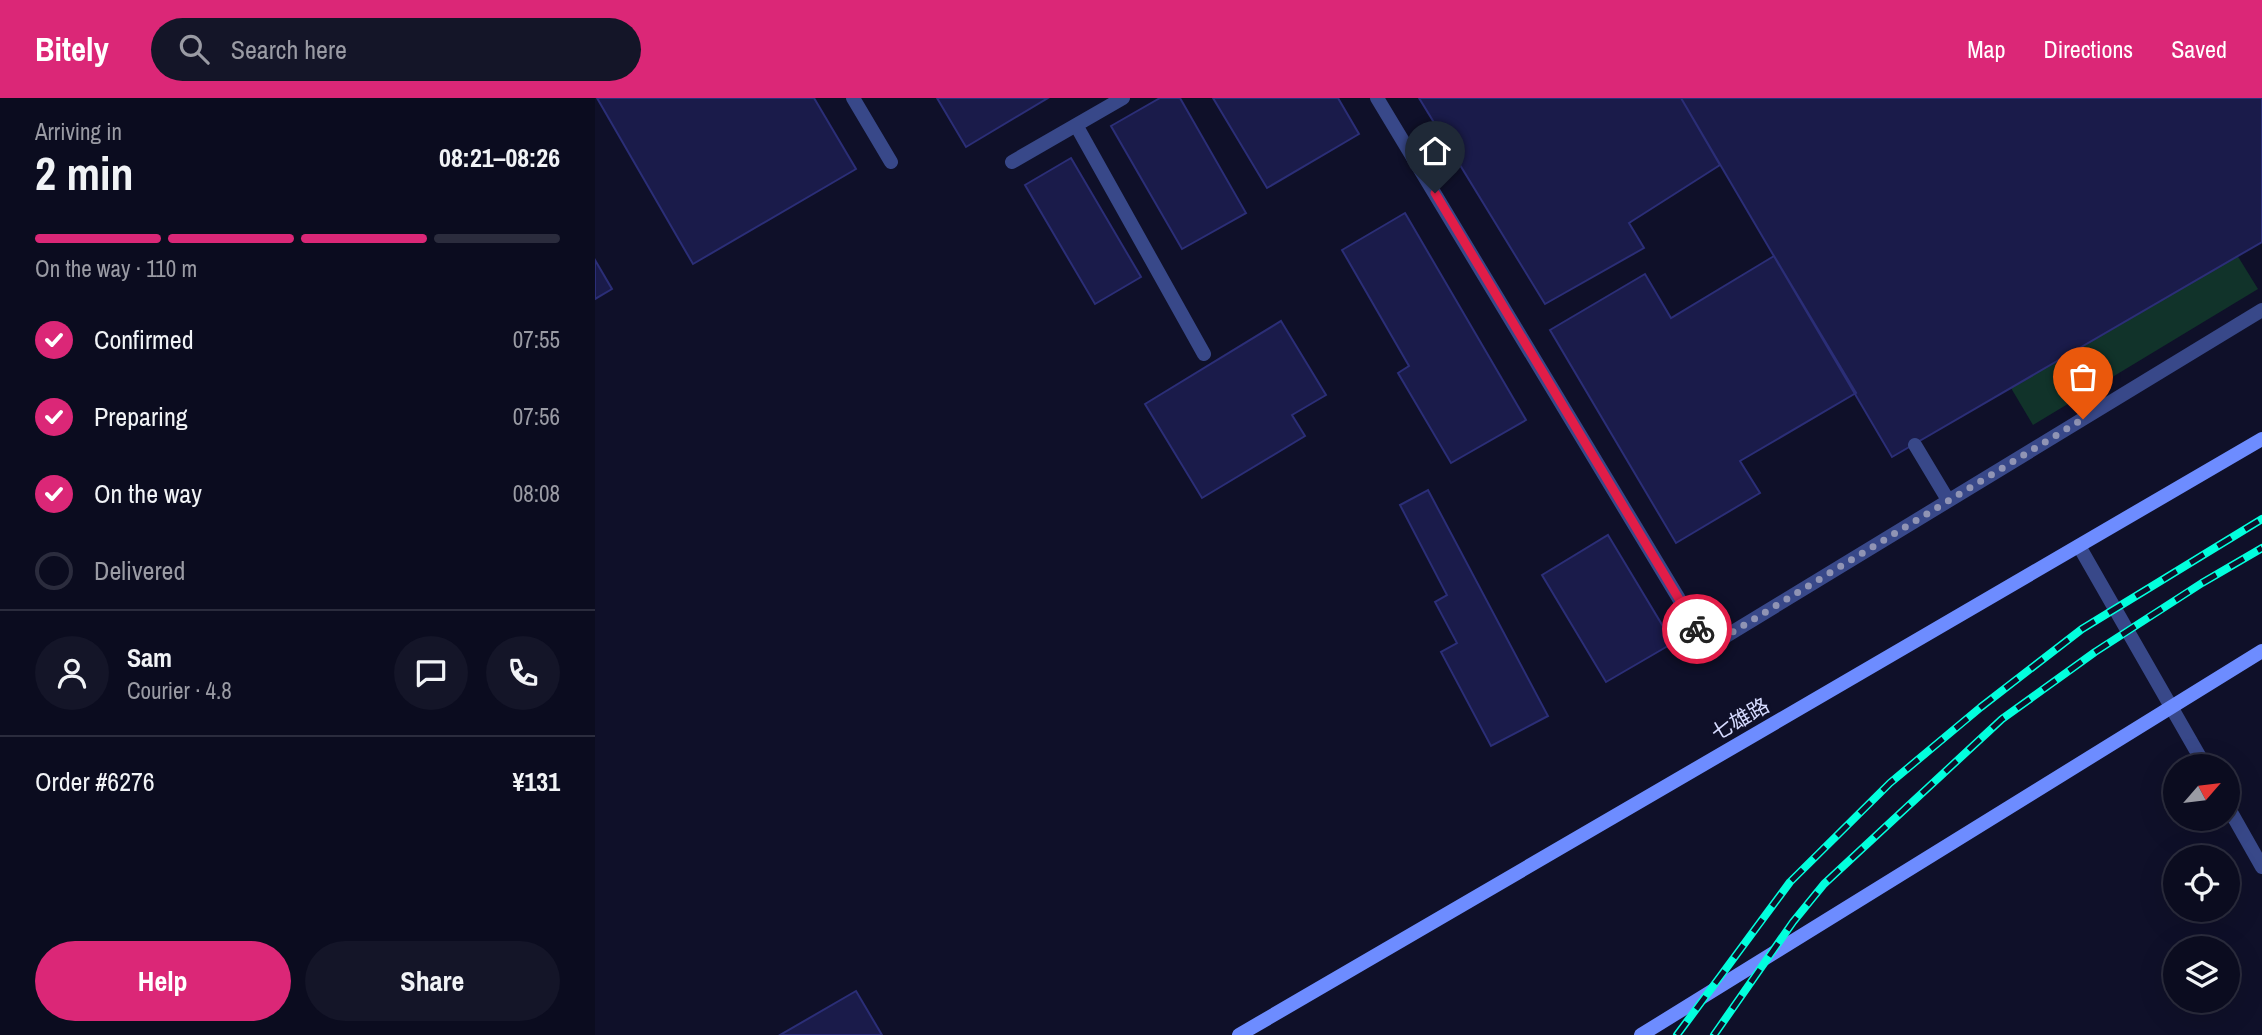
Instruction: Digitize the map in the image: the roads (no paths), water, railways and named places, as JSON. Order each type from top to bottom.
[{"type":"street","points":[[853,98],[891,162]]},
{"type":"street","points":[[1012,162],[1122,98]]},
{"type":"street","points":[[1377,98],[1708,647],[2262,310]]},
{"type":"street","points":[[1076,125],[1205,354]]},
{"type":"street","name":"七雄路","points":[[1240,1035],[2262,439]]},
{"type":"street","points":[[1915,445],[1948,500]]},
{"type":"street","points":[[2078,546],[2198,754]]},
{"type":"street","points":[[1641,1035],[2262,651]]},
{"type":"street","points":[[2240,828],[2262,867]]},
{"type":"railway","points":[[1677,1035],[1790,882],[1890,783],[1981,707],[2082,629],[2262,519]]},
{"type":"railway","points":[[1714,1035],[1793,922],[1824,884],[2002,719],[2095,652],[2262,548]]}]
